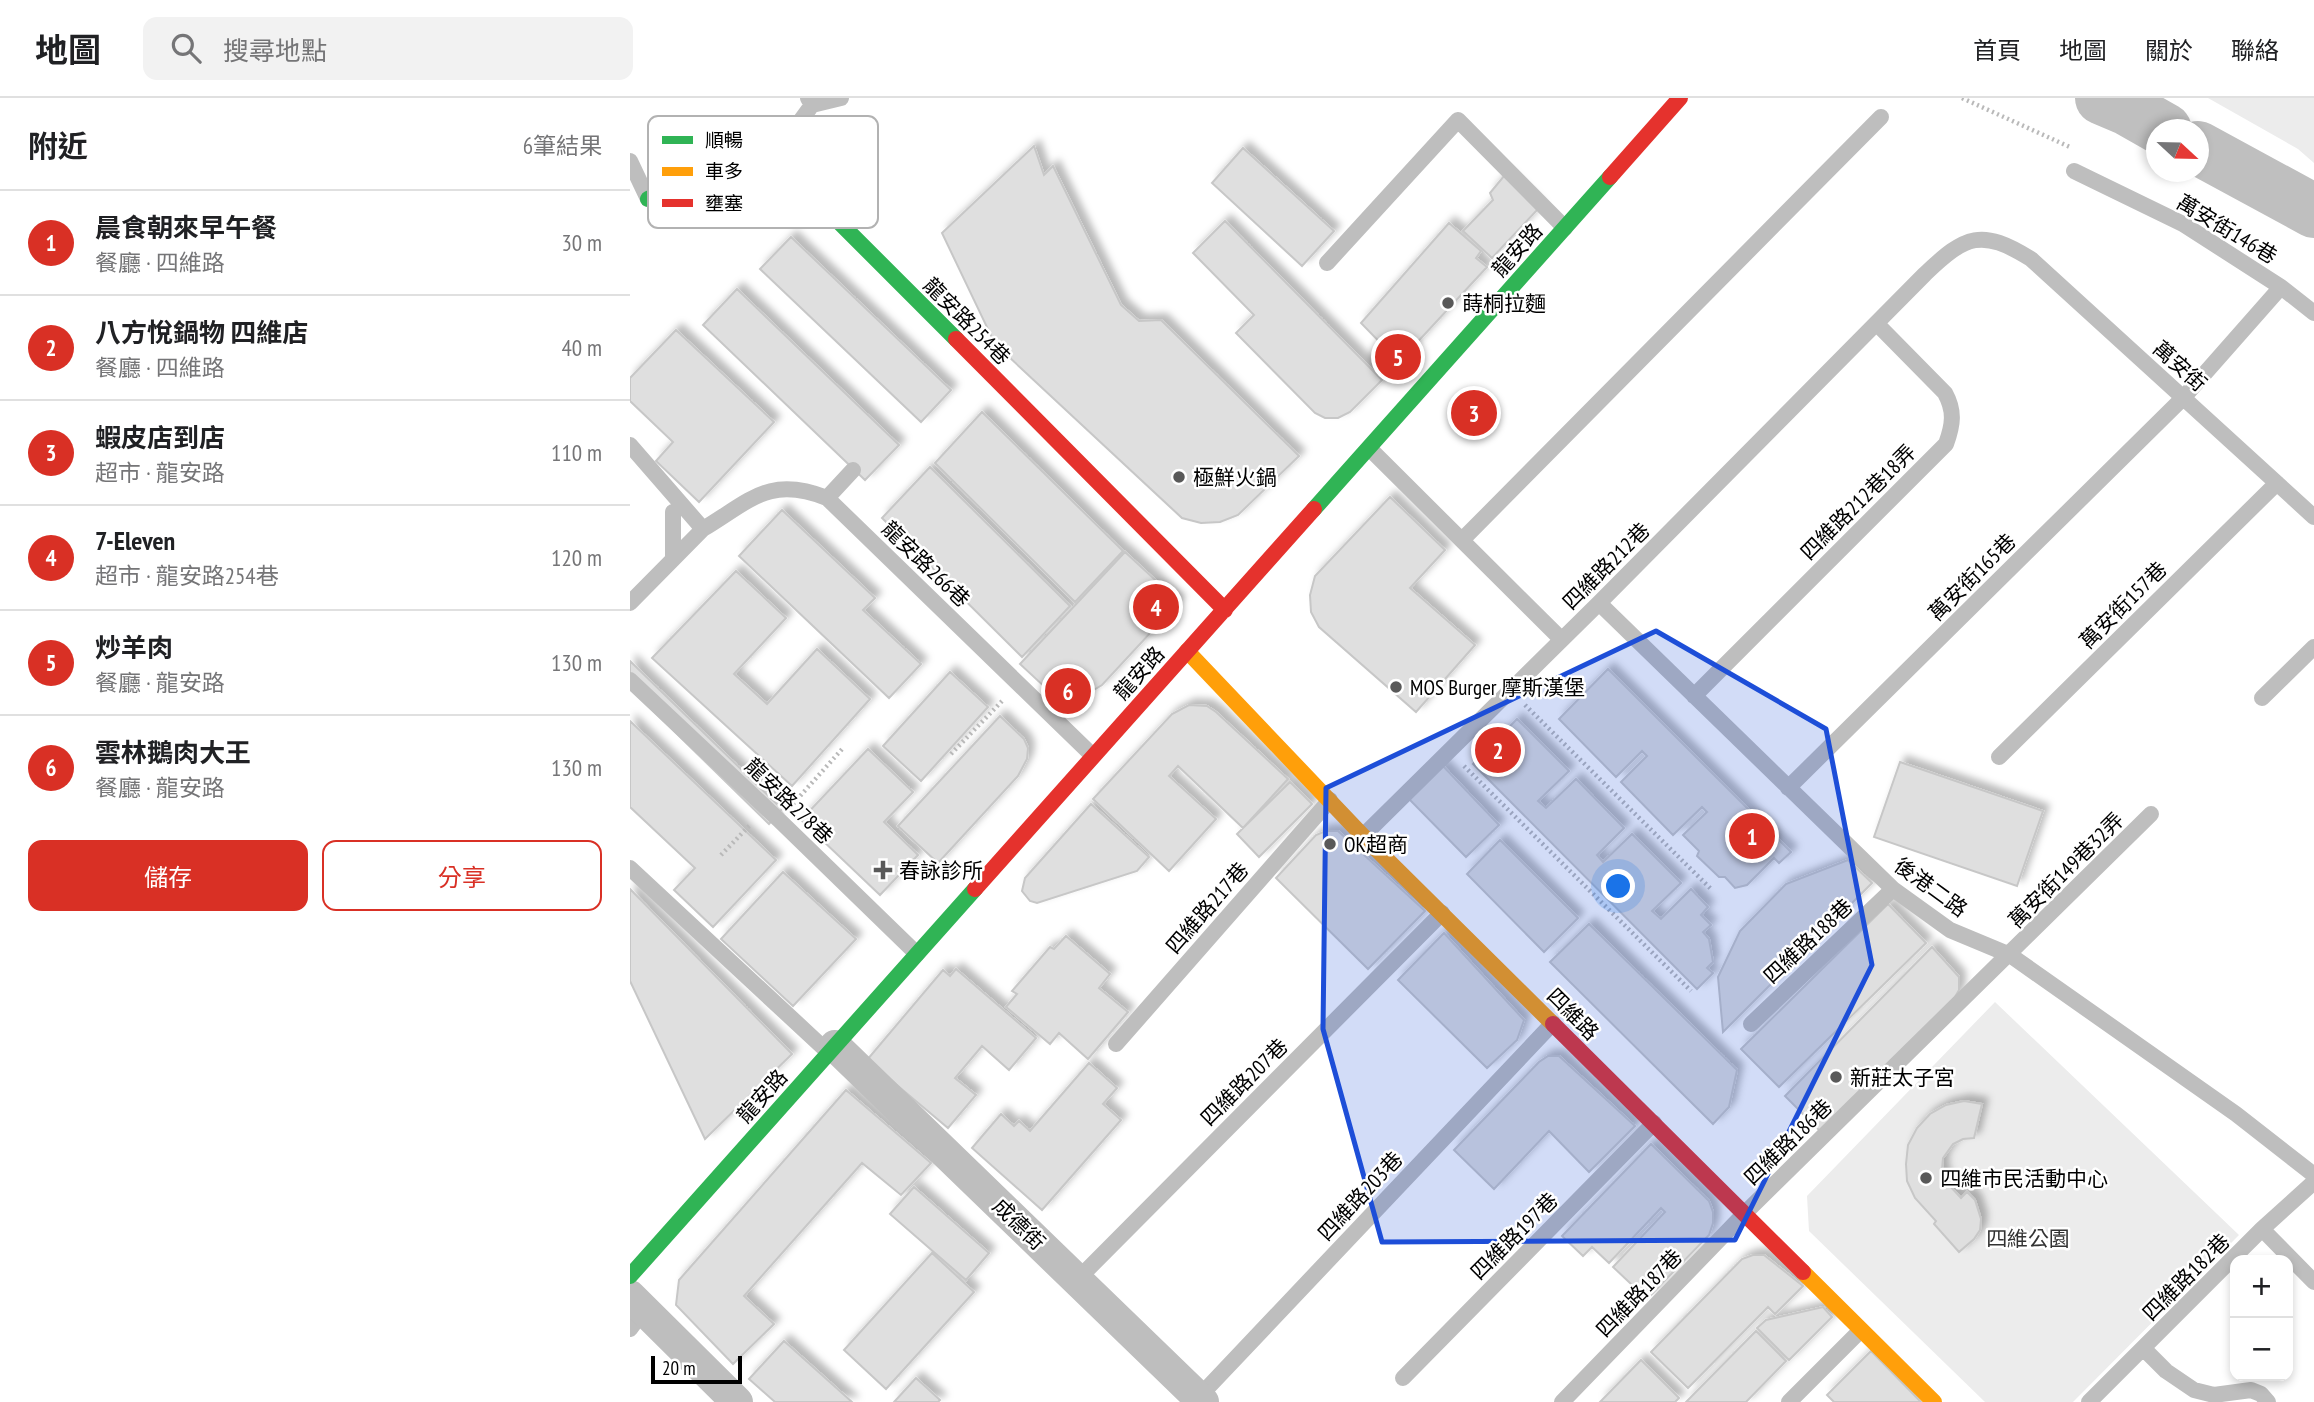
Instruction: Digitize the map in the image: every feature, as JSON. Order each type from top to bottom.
[{"type":"street","name":"龍安路","points":[[630,1276],[1680,98]]},
{"type":"street","name":"龍安路254巷","points":[[845,228],[1225,610]]},
{"type":"street","name":"四維路","points":[[1187,651],[1363,836],[1934,1402]]},
{"type":"street","name":"成德街","points":[[832,1049],[1077,1280],[1199,1400]]},
{"type":"street","points":[[635,1311],[737,1402]]},
{"type":"lane","points":[[802,116],[813,100],[841,98]]},
{"type":"lane","points":[[1462,540],[1881,117]]},
{"type":"lane","points":[[1327,263],[1458,120],[1565,228]]},
{"type":"lane","points":[[630,161],[648,199]]},
{"type":"lane","name":"萬安街146巷","points":[[2074,172],[2183,224],[2281,287],[2314,313]]},
{"type":"lane","points":[[630,193],[648,199]]},
{"type":"lane","points":[[630,211],[648,199]]},
{"type":"lane","name":"四維路212巷","points":[[1363,836],[1599,603],[1925,274],[1957,247],[1973,239],[1993,241],[2015,249]]},
{"type":"lane","name":"萬安街","points":[[2015,249],[2031,259],[2314,517]]},
{"type":"lane","name":"萬安街146巷","points":[[2184,397],[2281,287]]},
{"type":"lane","name":"四維路212巷18弄","points":[[1695,696],[1946,444],[1953,419],[1952,406],[1877,324]]},
{"type":"lane","name":"萬安街165巷","points":[[1788,788],[2184,397]]},
{"type":"lane","points":[[630,445],[703,529],[630,603]]},
{"type":"lane","points":[[1368,448],[1561,639]]},
{"type":"lane","points":[[827,498],[853,470]]},
{"type":"lane","name":"萬安街157巷","points":[[1999,757],[2277,483]]},
{"type":"lane","name":"龍安路266巷","points":[[703,529],[759,493],[787,487],[827,498],[1093,756]]},
{"type":"lane","points":[[673,512],[673,558]]},
{"type":"lane","name":"後港二路","points":[[1599,603],[1893,889],[1950,930],[2010,955],[2236,1114],[2314,1175]]},
{"type":"lane","points":[[2262,698],[2314,648]]},
{"type":"lane","name":"龍安路278巷","points":[[630,680],[917,954]]},
{"type":"lane","name":"四維路217巷","points":[[1116,1044],[1330,800]]},
{"type":"lane","name":"萬安街149巷32弄","points":[[2010,955],[2151,814]]},
{"type":"lane","points":[[630,868],[832,1049]]},
{"type":"lane","name":"四維路188巷","points":[[1751,1024],[1893,889]]},
{"type":"lane","name":"四維路207巷","points":[[1077,1280],[1441,913]]},
{"type":"lane","name":"四維路186巷","points":[[1745,1213],[2010,955]]},
{"type":"lane","name":"四維路203巷","points":[[1199,1400],[1553,1023]]},
{"type":"lane","name":"四維路197巷","points":[[1403,1378],[1654,1123]]},
{"type":"lane","name":"四維路182巷","points":[[2089,1402],[2314,1182]]},
{"type":"lane","name":"四維路187巷","points":[[1562,1402],[1745,1213]]},
{"type":"lane","points":[[2262,1230],[2314,1282]]},
{"type":"lane","points":[[1788,1402],[1861,1331]]},
{"type":"lane","points":[[2144,1349],[2166,1371],[2194,1390],[2214,1395],[2251,1390],[2261,1394],[2269,1402]]},
{"type":"path","points":[[1962,98],[2072,147]]},
{"type":"path","points":[[951,754],[1020,684]]},
{"type":"path","points":[[1509,690],[1712,890]]},
{"type":"path","points":[[779,820],[842,748]]},
{"type":"path","points":[[1448,751],[1691,991]]},
{"type":"path","points":[[721,855],[766,808]]},
{"type":"highlighted area","points":[[1656,631],[1826,729],[1872,965],[1735,1240],[1382,1242],[1323,1029],[1326,788]]},
{"type":"green space","points":[[2208,98],[2314,98],[2314,163],[2298,149]]},
{"type":"green space","name":"四維公園","points":[[1995,1002],[2239,1235],[2073,1402],[1985,1402],[1809,1231],[1807,1196]]},
{"type":"building","points":[[1034,146],[1044,175],[1053,166],[1121,305],[1139,321],[1161,320],[1299,456],[1238,515],[1220,522],[1201,523],[1182,518],[995,344],[942,233]]},
{"type":"building","points":[[1243,148],[1334,231],[1302,266],[1212,183]]},
{"type":"building","points":[[1504,176],[1538,209],[1492,258],[1463,231],[1493,200],[1490,193]]},
{"type":"building","points":[[1225,221],[1382,380],[1350,412],[1338,418],[1325,418],[1315,413],[1236,333],[1254,315],[1193,253]]},
{"type":"building","points":[[1449,223],[1481,251],[1476,258],[1487,267],[1399,362],[1361,323]]},
{"type":"building","points":[[791,237],[951,390],[921,422],[760,269]]},
{"type":"building","points":[[737,289],[899,445],[865,480],[703,325]]},
{"type":"building","points":[[676,330],[774,422],[699,502],[656,461],[673,442],[630,401],[630,378]]},
{"type":"building","points":[[982,412],[1123,551],[1075,602],[935,463]]},
{"type":"building","points":[[930,467],[1070,606],[1022,657],[882,518]]},
{"type":"building","points":[[1390,497],[1445,550],[1410,588],[1475,645],[1416,712],[1319,627],[1311,612],[1310,595],[1315,576]]},
{"type":"building","points":[[782,510],[875,598],[863,610],[921,664],[889,698],[739,556]]},
{"type":"building","points":[[1125,552],[1179,602],[1102,685],[1074,698],[1049,691],[1020,664]]},
{"type":"building","points":[[736,571],[786,618],[734,674],[767,704],[817,649],[870,699],[792,786],[652,658]]},
{"type":"building","points":[[630,661],[782,809],[769,824],[630,688]]},
{"type":"building","points":[[1608,669],[1791,852],[1779,863],[1774,858],[1747,885],[1735,888],[1697,856],[1699,851],[1683,835],[1707,812],[1702,807],[1673,835],[1621,782],[1647,756],[1642,751],[1616,777],[1559,719]]},
{"type":"building","points":[[950,672],[988,707],[921,781],[883,746]]},
{"type":"building","points":[[1189,705],[1207,706],[1216,712],[1288,779],[1243,828],[1178,766],[1169,776],[1216,819],[1169,871],[1093,799],[1172,714]]},
{"type":"building","points":[[1000,716],[1024,739],[1028,748],[1027,759],[1018,776],[938,863],[898,826]]},
{"type":"building","points":[[1517,719],[1569,771],[1538,801],[1546,808],[1576,779],[1624,828],[1597,855],[1603,862],[1632,834],[1681,883],[1652,911],[1661,919],[1691,889],[1708,907],[1701,915],[1711,925],[1703,932],[1709,939],[1713,962],[1707,968],[1713,973],[1697,989],[1473,764]]},
{"type":"building","points":[[630,721],[776,860],[713,927],[674,890],[695,868],[630,807]]},
{"type":"building","points":[[868,749],[913,792],[884,822],[918,855],[880,895],[801,820]]},
{"type":"building","points":[[1900,762],[2043,811],[2017,886],[1874,837]]},
{"type":"building","points":[[1442,765],[1499,825],[1466,857],[1409,799]]},
{"type":"building","points":[[1290,782],[1312,804],[1259,857],[1237,834]]},
{"type":"building","points":[[1091,804],[1149,857],[1137,871],[1037,903],[1030,901],[1022,891],[1025,878]]},
{"type":"building","points":[[1326,831],[1338,831],[1425,911],[1368,969],[1276,878],[1316,835]]},
{"type":"building","points":[[1500,840],[1578,918],[1544,952],[1467,874]]},
{"type":"building","points":[[1848,860],[1872,883],[1723,1032],[1718,977],[1740,931],[1786,884]]},
{"type":"building","points":[[783,872],[856,939],[793,1006],[721,939]]},
{"type":"building","points":[[630,889],[792,1054],[705,1139],[630,981]]},
{"type":"building","points":[[1888,904],[1926,943],[1779,1087],[1741,1049]]},
{"type":"building","points":[[1589,924],[1737,1070],[1729,1107],[1713,1124],[1550,962]]},
{"type":"building","points":[[1444,933],[1524,1020],[1517,1040],[1487,1068],[1398,980]]},
{"type":"building","points":[[1066,936],[1110,974],[1099,988],[1128,1012],[1088,1059],[1059,1033],[1050,1044],[1006,1007],[1017,994],[1012,991],[1050,947],[1054,949]]},
{"type":"building","points":[[1932,947],[1959,977],[1959,990],[1955,997],[1821,1132],[1785,1096]]},
{"type":"building","points":[[956,969],[1036,1038],[1009,1070],[982,1046],[955,1078],[976,1095],[948,1128],[867,1060],[943,970],[950,976]]},
{"type":"building","points":[[1548,1056],[1559,1056],[1635,1126],[1589,1172],[1549,1131],[1494,1189],[1454,1150],[1539,1062]]},
{"type":"building","points":[[1089,1063],[1117,1088],[1103,1104],[1121,1120],[1042,1210],[972,1148],[1001,1114],[1014,1126],[1019,1121],[1030,1131]]},
{"type":"building","points":[[846,1090],[931,1163],[901,1195],[862,1163],[744,1296],[774,1324],[733,1364],[676,1305],[679,1280]]},
{"type":"building","name":"四維市民活動中心","points":[[1964,1101],[1982,1104],[1974,1138],[1953,1144],[1943,1158],[1942,1169],[1947,1183],[1961,1198],[1967,1192],[1975,1200],[1981,1219],[1980,1230],[1974,1239],[1959,1252],[1915,1198],[1907,1181],[1906,1164],[1908,1145],[1917,1128],[1930,1114],[1946,1105]]},
{"type":"building","points":[[1651,1144],[1709,1201],[1713,1223],[1709,1235],[1647,1299],[1613,1267],[1665,1212],[1661,1208],[1609,1263],[1592,1247],[1583,1256],[1562,1236]]},
{"type":"building","points":[[914,1187],[989,1253],[966,1280],[890,1214]]},
{"type":"building","points":[[932,1253],[974,1292],[886,1389],[844,1350]]},
{"type":"building","points":[[1764,1255],[1803,1286],[1775,1314],[1768,1307],[1688,1388],[1651,1352],[1742,1259]]},
{"type":"building","points":[[1823,1307],[1832,1317],[1789,1360],[1757,1328],[1766,1320]]},
{"type":"building","points":[[1756,1331],[1786,1361],[1746,1402],[1686,1402]]},
{"type":"building","points":[[784,1341],[852,1402],[775,1402],[749,1379]]},
{"type":"building","points":[[1871,1351],[1921,1402],[1834,1402],[1827,1395]]},
{"type":"building","points":[[1641,1360],[1679,1398],[1675,1402],[1600,1402]]},
{"type":"building","points":[[916,1378],[940,1400],[894,1402]]},
{"type":"waterway","points":[[2102,98],[2146,119]]},
{"type":"waterway","points":[[2209,154],[2314,211]]},
{"type":"traffic: fast","points":[[1314,509],[1610,177]]},
{"type":"traffic: fast","points":[[845,228],[956,339]]},
{"type":"traffic: fast","points":[[630,1276],[975,889]]},
{"type":"traffic: slow","points":[[1187,651],[1363,836],[1553,1024]]},
{"type":"traffic: slow","points":[[1803,1272],[1934,1402]]},
{"type":"traffic: jam","points":[[1610,177],[1680,98]]},
{"type":"traffic: jam","points":[[956,339],[1225,610]]},
{"type":"traffic: jam","points":[[975,889],[1314,509]]},
{"type":"traffic: jam","points":[[1553,1024],[1803,1272]]},
{"type":"place","name":"蒔桐拉麵","points":[[1448,303]]},
{"type":"place","name":"炒羊肉","points":[[1398,357]]},
{"type":"place","name":"蝦皮店到店","points":[[1474,413]]},
{"type":"place","name":"極鮮火鍋","points":[[1179,477]]},
{"type":"place","name":"7-Eleven","points":[[1156,607]]},
{"type":"place","name":"MOS Burger 摩斯漢堡","points":[[1396,687]]},
{"type":"place","name":"雲林鵝肉大王","points":[[1068,691]]},
{"type":"place","name":"八方悅鍋物 四維店","points":[[1498,750]]},
{"type":"place","name":"晨食朝來早午餐","points":[[1752,836]]},
{"type":"place","name":"OK超商","points":[[1330,844]]},
{"type":"place","name":"春詠診所","points":[[883,870]]},
{"type":"place","name":"新莊太子宮","points":[[1836,1077]]},
{"type":"place","name":"四維市民活動中心","points":[[1926,1178]]}]
